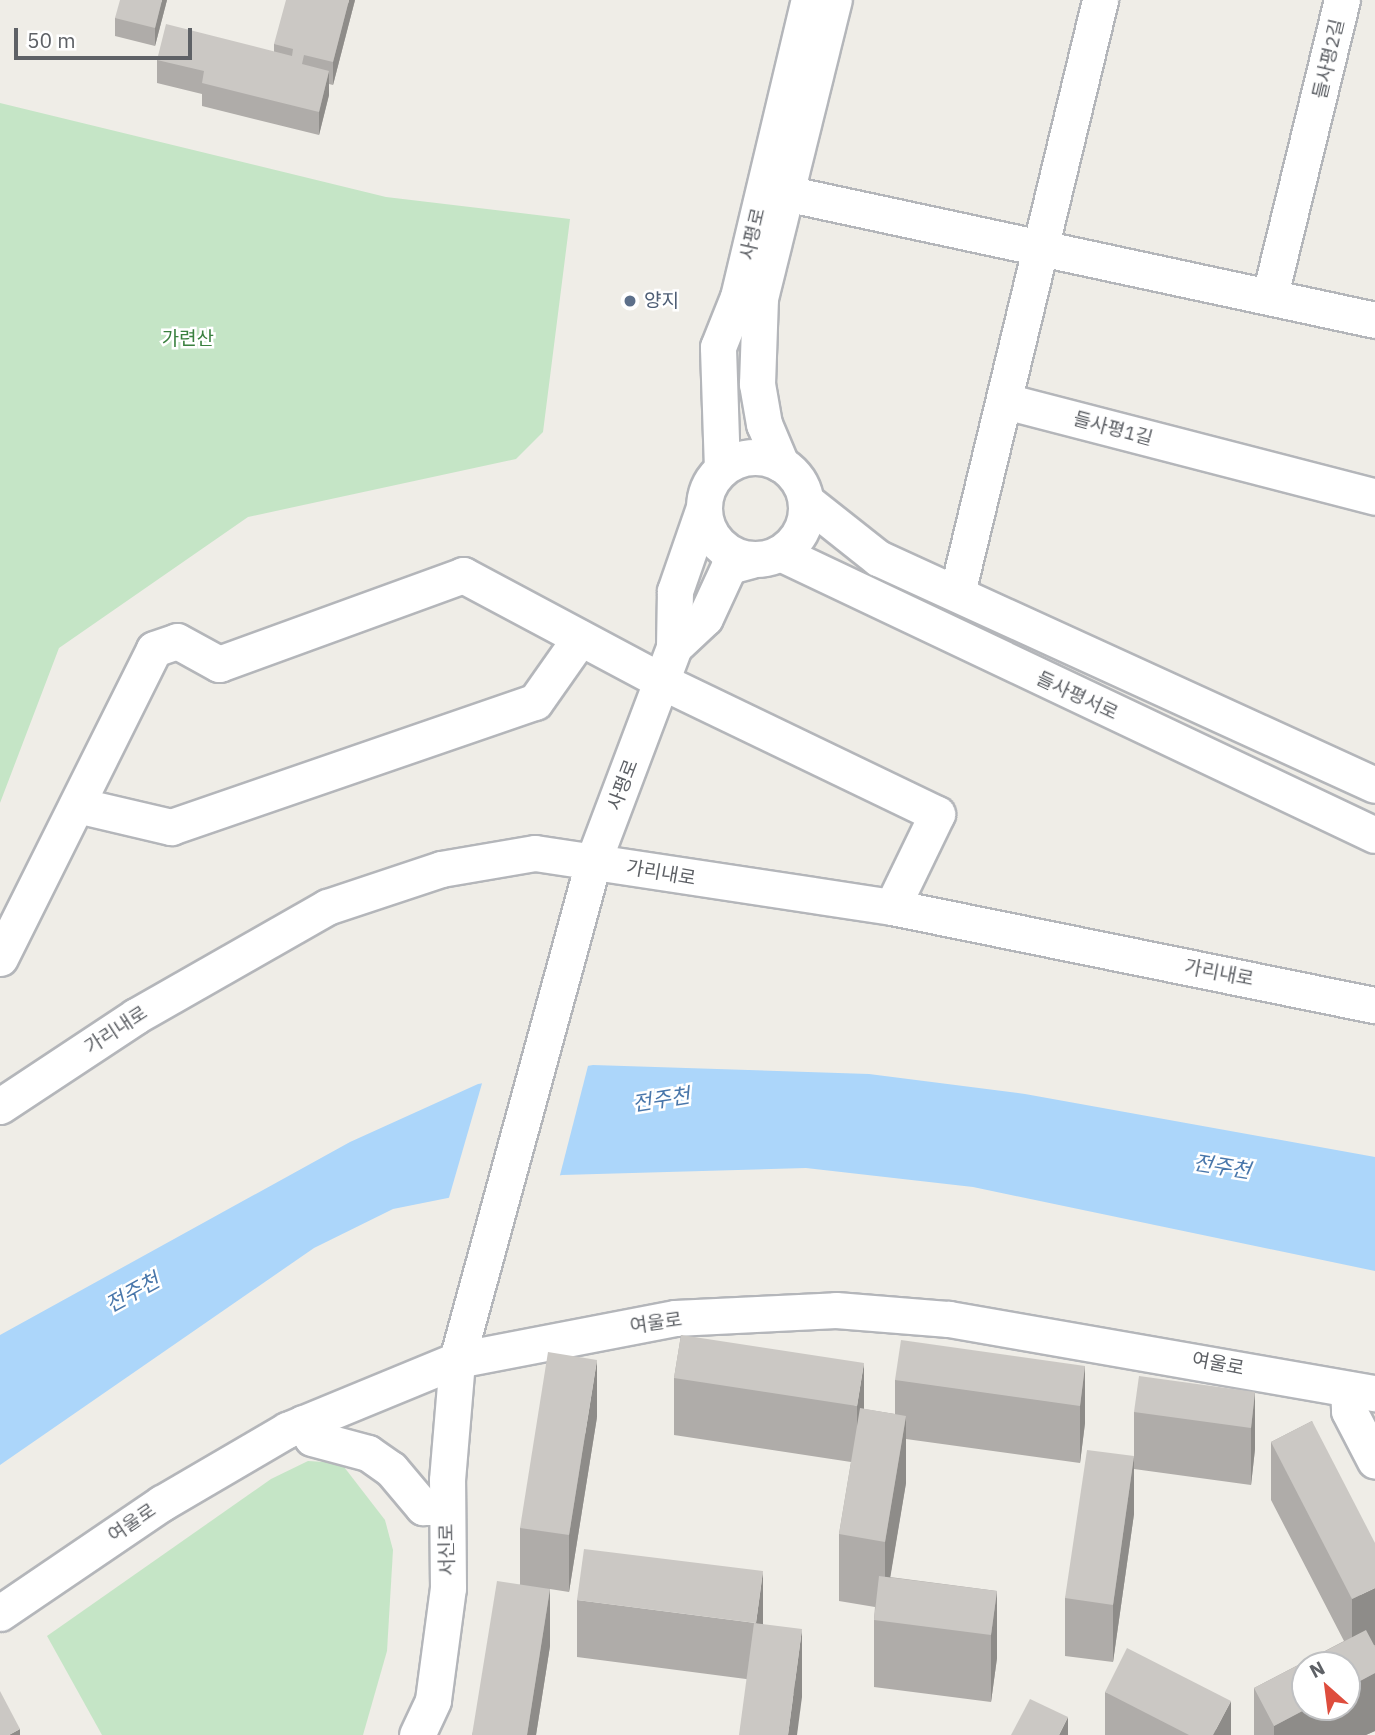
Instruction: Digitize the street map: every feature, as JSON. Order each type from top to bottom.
[{"type":"street","name":"사평로","points":[[579,910],[594,859],[663,682],[674,647],[675,592],[703,510],[722,469],[718,347],[738,297],[809,0]]},
{"type":"street","name":"사평로","points":[[834,0],[790,194],[759,310],[757,384],[764,424],[781,464],[806,501],[878,558],[957,593]]},
{"type":"street","name":"들사평2길","points":[[1270,295],[1342,0]]},
{"type":"street","points":[[1098,5],[957,593],[1375,785]]},
{"type":"street","points":[[790,194],[1270,295],[1375,320]]},
{"type":"street","name":"들사평1길","points":[[1005,401],[1375,497]]},
{"type":"street","points":[[722,469],[751,457],[781,464]]},
{"type":"street","points":[[674,647],[705,618],[729,566],[765,557],[801,531],[806,501]]},
{"type":"street","points":[[703,510],[723,549],[765,557]]},
{"type":"street","name":"들사평서로","points":[[765,557],[1375,835]]},
{"type":"street","points":[[0,958],[154,649],[177,641],[219,664],[463,575],[663,682],[937,814],[892,907]]},
{"type":"street","points":[[77,805],[171,827],[535,702],[580,638]]},
{"type":"street","name":"가리내로","points":[[0,1106],[136,1016],[327,908],[441,869],[535,853],[594,859],[640,872],[892,907],[1375,1005]]},
{"type":"street","name":"서신로","points":[[417,1735],[433,1700],[448,1588],[447,1507],[457,1360],[579,910]]},
{"type":"street","name":"여울로","points":[[0,1613],[162,1503],[303,1423],[457,1360],[675,1318],[836,1310],[1073,1337],[1361,1391]]},
{"type":"street","points":[[1361,1391],[1349,1411],[1375,1461]]},
{"type":"street","points":[[303,1423],[312,1438],[368,1453],[391,1469],[423,1507],[447,1507]]},
{"type":"green space","name":"가련산","points":[[0,103],[386,197],[570,219],[543,432],[516,459],[248,517],[59,648],[0,803]]},
{"type":"green space","points":[[308,1461],[341,1463],[385,1520],[393,1550],[387,1651],[363,1735],[102,1735],[47,1636],[271,1479]]},
{"type":"water","name":"전주천","points":[[593,1065],[869,1074],[1025,1094],[1375,1157],[1375,1271],[973,1187],[806,1168],[562,1175],[393,1209],[314,1248],[0,1465],[0,1335],[350,1142],[478,1084]]},
{"type":"pier","points":[[589,1062],[559,1179],[448,1201],[483,1080]]},
{"type":"building","points":[[120,0],[162,0],[155,28],[115,18]]},
{"type":"building","points":[[286,0],[349,0],[333,62],[304,55],[302,64],[329,71],[319,112],[202,83],[204,71],[157,60],[166,24],[292,56],[293,49],[274,44]]},
{"type":"building","points":[[681,1335],[864,1363],[857,1406],[674,1378]]},
{"type":"building","points":[[901,1340],[1085,1366],[1080,1406],[895,1380]]},
{"type":"building","points":[[548,1352],[597,1360],[569,1535],[520,1528]]},
{"type":"building","points":[[1139,1376],[1255,1392],[1251,1428],[1134,1412]]},
{"type":"building","points":[[860,1408],[906,1416],[885,1542],[839,1534]]},
{"type":"building","points":[[1312,1421],[1375,1543],[1375,1588],[1352,1599],[1271,1442]]},
{"type":"building","points":[[1087,1450],[1134,1456],[1113,1605],[1065,1598]]},
{"type":"building","points":[[584,1549],[763,1571],[756,1623],[577,1600]]},
{"type":"building","points":[[879,1576],[997,1591],[991,1635],[874,1620]]},
{"type":"building","points":[[497,1581],[550,1589],[527,1735],[472,1735]]},
{"type":"building","points":[[754,1623],[802,1629],[788,1735],[739,1735]]},
{"type":"building","points":[[1366,1630],[1375,1647],[1375,1673],[1361,1680],[1361,1651],[1325,1651]]},
{"type":"building","points":[[1127,1648],[1231,1701],[1213,1735],[1189,1735],[1105,1692]]},
{"type":"building","points":[[1291,1669],[1291,1717],[1274,1726],[1254,1688]]},
{"type":"building","points":[[0,1691],[20,1729],[9,1735],[0,1735]]},
{"type":"building","points":[[1030,1699],[1068,1717],[1059,1735],[1011,1735]]},
{"type":"place","name":"양지","points":[[630,301]]}]
